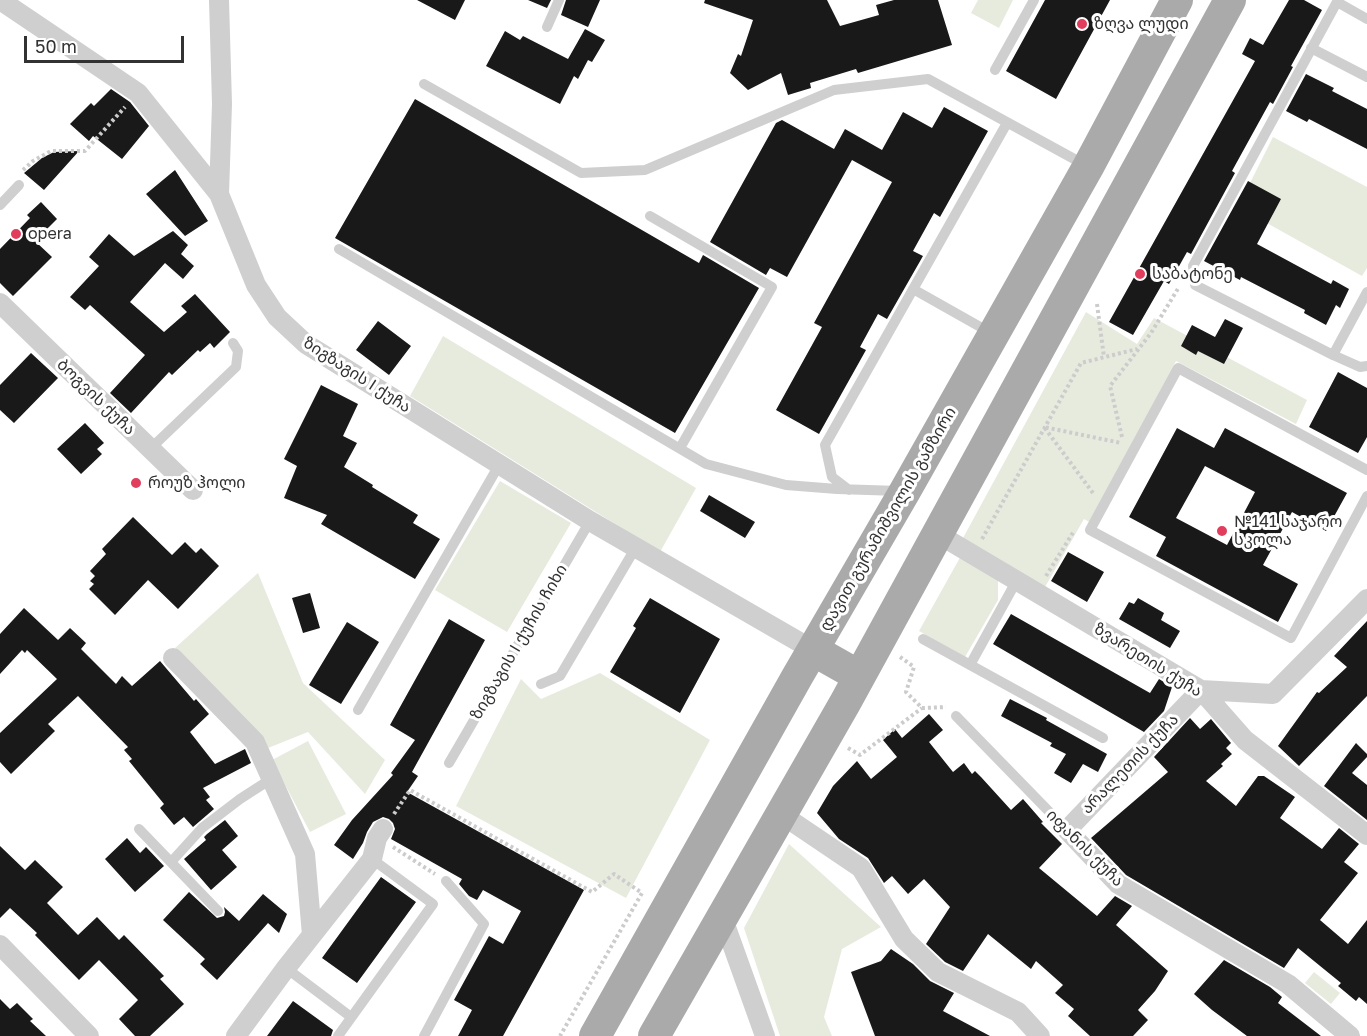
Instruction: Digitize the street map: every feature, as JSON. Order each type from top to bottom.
[{"type":"main road","name":"დავით გურამიშვილის გამზირი","points":[[595,1036],[994,335],[1088,167],[1177,0]]},
{"type":"main road","points":[[654,1036],[938,534],[1230,0]]},
{"type":"main road","points":[[813,650],[859,676]]},
{"type":"street","name":"ზიგზაგის I ქუჩა","points":[[0,0],[138,93],[219,194],[256,285],[277,317],[306,344],[590,521],[813,650]]},
{"type":"street","points":[[219,0],[222,104],[219,194]]},
{"type":"street","name":"ბოგვის ქუჩა","points":[[0,303],[192,490]]},
{"type":"street","name":"ზვარეთის ქუჩა","points":[[938,534],[1201,690],[1245,740],[1367,835]]},
{"type":"street","points":[[1201,690],[1273,694],[1367,599]]},
{"type":"street","points":[[173,658],[255,742],[305,854],[312,935]]},
{"type":"street","name":"არალეთის ქუჩა","points":[[1067,830],[1201,690]]},
{"type":"street","points":[[781,814],[861,868],[904,939],[938,972],[1018,1012],[1040,1036]]},
{"type":"street","name":"იფანის ქუჩა","points":[[1067,830],[1118,884],[1288,984],[1339,1033]]},
{"type":"street","points":[[236,1036],[372,859],[380,833]]},
{"type":"street","points":[[722,916],[765,1036]]},
{"type":"street","points":[[0,945],[89,1036]]},
{"type":"lane","points":[[547,27],[559,0]]},
{"type":"lane","points":[[995,70],[1034,0]]},
{"type":"lane","points":[[1367,19],[1337,1],[1193,266],[1195,285],[1333,355],[1360,367],[1367,366]]},
{"type":"lane","points":[[1311,48],[1367,77]]},
{"type":"lane","points":[[424,84],[581,173],[645,170],[834,90],[928,79],[1088,167]]},
{"type":"lane","points":[[849,490],[832,477],[825,445],[1007,123]]},
{"type":"lane","points":[[0,205],[19,185]]},
{"type":"lane","points":[[650,216],[772,287],[680,448]]},
{"type":"lane","points":[[339,249],[706,464],[786,484],[849,490],[905,491]]},
{"type":"lane","points":[[913,289],[994,335]]},
{"type":"lane","points":[[1333,355],[1367,292]]},
{"type":"lane","points":[[150,449],[236,367],[238,351],[233,343]]},
{"type":"lane","points":[[1367,470],[1178,368],[1090,530],[1291,638],[1367,496]]},
{"type":"lane","points":[[358,710],[500,465]]},
{"type":"lane","name":"ზიგზაგის I ქუჩის ჩიხი","points":[[449,763],[590,521]]},
{"type":"lane","points":[[541,684],[560,676],[636,547]]},
{"type":"lane","points":[[970,665],[1017,580]]},
{"type":"lane","points":[[923,639],[1103,738]]},
{"type":"lane","name":"იფანის ქუჩა","points":[[956,716],[1067,830]]},
{"type":"lane","points":[[172,861],[202,828],[271,779]]},
{"type":"lane","points":[[140,830],[218,911]]},
{"type":"lane","points":[[338,1036],[433,904],[372,859]]},
{"type":"lane","points":[[424,1036],[484,924],[446,881]]},
{"type":"lane","points":[[286,968],[351,1017]]},
{"type":"path","points":[[19,185],[24,169],[33,160],[51,151],[85,151],[138,93]]},
{"type":"path","points":[[1123,443],[1110,386],[1151,333],[1193,266]]},
{"type":"path","points":[[1097,304],[1104,357]]},
{"type":"path","points":[[973,555],[1081,363],[1137,349]]},
{"type":"path","points":[[1044,428],[1123,443],[1133,450]]},
{"type":"path","points":[[1044,428],[1095,495]]},
{"type":"path","points":[[899,657],[914,668],[906,692],[922,708]]},
{"type":"path","points":[[853,751],[860,755],[922,708],[944,705],[956,716]]},
{"type":"path","points":[[446,881],[380,833],[410,790],[592,892],[614,874],[642,893],[560,1036]]},
{"type":"shaded area","points":[[978,0],[1013,0],[999,28],[971,13]]},
{"type":"shaded area","points":[[1273,137],[1367,187],[1367,268],[1362,276],[1238,207]]},
{"type":"shaded area","points":[[1086,312],[1137,344],[1154,318],[1307,400],[1296,424],[1176,361],[1091,523],[1084,519],[1045,587],[963,538]]},
{"type":"shaded area","points":[[443,336],[696,488],[660,552],[410,396]]},
{"type":"shaded area","points":[[500,481],[571,523],[507,632],[435,590]]},
{"type":"shaded area","points":[[962,554],[998,577],[998,600],[965,657],[919,631]]},
{"type":"shaded area","points":[[258,573],[303,683],[385,760],[365,794],[308,732],[268,748],[246,720],[175,648]]},
{"type":"shaded area","points":[[600,673],[710,740],[626,898],[456,806],[521,679],[541,699]]},
{"type":"shaded area","points":[[308,741],[346,814],[310,832],[272,760]]},
{"type":"shaded area","points":[[789,844],[881,927],[842,949],[824,1017],[832,1036],[780,1036],[744,928]]},
{"type":"shaded area","points":[[1314,972],[1340,993],[1331,1004],[1305,983]]},
{"type":"building","points":[[417,0],[465,0],[455,20]]},
{"type":"building","points":[[528,0],[551,0],[547,8]]},
{"type":"building","points":[[566,0],[600,0],[588,27],[561,15]]},
{"type":"building","points":[[705,0],[827,0],[840,26],[879,15],[876,5],[894,0],[938,0],[952,45],[858,73],[856,69],[810,83],[811,88],[788,95],[781,73],[748,90],[730,73],[738,54],[741,56],[753,20],[704,3]]},
{"type":"building","points":[[1045,0],[1110,0],[1056,99],[1006,71]]},
{"type":"building","points":[[1289,0],[1304,0],[1322,10],[1273,104],[1270,102],[1232,171],[1235,173],[1191,254],[1187,252],[1169,284],[1164,281],[1133,335],[1109,322],[1255,61],[1242,54],[1250,38],[1263,45]]},
{"type":"building","points":[[585,29],[605,40],[592,62],[588,60],[578,79],[574,76],[560,104],[486,66],[505,31],[520,40],[523,36],[568,59]]},
{"type":"building","points":[[1306,74],[1334,88],[1332,91],[1367,109],[1367,149],[1309,119],[1307,122],[1286,111]]},
{"type":"building","points":[[111,89],[130,102],[149,126],[122,159],[93,136],[89,141],[70,124],[91,103],[94,106]]},
{"type":"building","points":[[415,99],[699,263],[703,255],[759,288],[675,433],[335,238]]},
{"type":"building","points":[[944,107],[988,131],[940,217],[934,213],[913,251],[923,256],[887,319],[878,314],[860,347],[866,350],[819,434],[776,410],[822,327],[814,323],[892,182],[852,160],[787,277],[770,268],[766,275],[710,242],[776,123],[782,120],[834,149],[845,129],[882,150],[903,112],[932,128]]},
{"type":"building","points":[[79,151],[44,190],[24,173],[42,158],[54,152]]},
{"type":"building","points":[[175,170],[208,221],[185,236],[146,194]]},
{"type":"building","points":[[1248,181],[1281,199],[1257,244],[1331,284],[1333,280],[1349,289],[1340,308],[1336,305],[1326,325],[1304,313],[1305,310],[1204,261]]},
{"type":"building","points":[[41,202],[57,219],[35,241],[52,257],[13,296],[0,283],[0,249],[30,218],[27,215]]},
{"type":"building","points":[[173,231],[188,245],[181,254],[194,266],[183,279],[165,263],[130,302],[164,332],[187,312],[181,306],[195,294],[230,332],[214,348],[210,343],[200,352],[198,350],[172,375],[169,372],[131,413],[110,393],[145,355],[90,305],[85,310],[70,297],[99,266],[89,257],[109,234],[134,256]]},
{"type":"building","points":[[1225,319],[1243,328],[1224,364],[1198,351],[1196,355],[1181,346],[1192,325],[1215,337]]},
{"type":"building","points":[[378,321],[411,346],[389,375],[356,350]]},
{"type":"building","points":[[31,353],[58,378],[14,423],[0,410],[0,385]]},
{"type":"building","points":[[1338,372],[1367,388],[1367,437],[1358,453],[1309,427]]},
{"type":"building","points":[[321,385],[358,404],[343,436],[357,443],[344,467],[418,515],[413,523],[440,539],[415,579],[321,524],[327,515],[284,498],[297,466],[284,459]]},
{"type":"building","points":[[85,423],[104,443],[97,449],[102,454],[81,474],[57,449]]},
{"type":"building","points":[[1177,428],[1214,448],[1225,428],[1347,493],[1326,531],[1292,512],[1263,565],[1298,584],[1278,622],[1156,556],[1166,537],[1129,517]],"holes":[[[1205,466],[1255,492],[1227,545],[1176,518]]]},
{"type":"building","points":[[709,495],[755,522],[745,538],[700,511]]},
{"type":"building","points":[[133,517],[172,555],[185,542],[196,553],[201,548],[219,566],[178,609],[148,580],[115,615],[89,589],[94,584],[90,581],[95,576],[90,571],[106,554],[102,549]]},
{"type":"building","points":[[1068,552],[1104,572],[1087,602],[1051,581]]},
{"type":"building","points":[[310,593],[320,628],[303,633],[292,598]]},
{"type":"building","points":[[650,598],[720,639],[680,713],[610,672],[636,628],[633,626]]},
{"type":"building","points":[[1138,598],[1164,613],[1161,620],[1180,631],[1170,648],[1119,619],[1129,602],[1134,604]]},
{"type":"building","points":[[24,608],[58,640],[70,628],[86,643],[81,649],[116,684],[122,676],[132,686],[160,661],[194,701],[196,699],[209,714],[190,732],[215,764],[245,749],[251,763],[203,788],[210,797],[206,800],[214,809],[193,827],[184,817],[174,825],[160,808],[164,804],[129,761],[132,759],[124,750],[128,747],[78,696],[48,724],[55,731],[11,774],[0,762],[0,733],[57,679],[27,650],[25,653],[22,650],[0,674],[0,634]]},
{"type":"building","points":[[1011,614],[1150,693],[1159,679],[1172,687],[1164,711],[1144,732],[993,644]]},
{"type":"building","points":[[449,619],[485,640],[412,772],[418,776],[407,792],[584,890],[503,1036],[458,1036],[472,1010],[454,1000],[489,936],[503,944],[521,911],[483,890],[477,900],[469,896],[459,884],[462,879],[391,839],[395,829],[389,819],[383,817],[373,822],[353,859],[334,845],[352,820],[393,775],[391,773],[415,740],[390,725]]},
{"type":"building","points":[[1367,621],[1367,696],[1299,766],[1278,746],[1317,692],[1319,693],[1347,667],[1334,656]]},
{"type":"building","points":[[347,622],[379,642],[341,704],[309,685]]},
{"type":"building","points":[[1010,699],[1107,754],[1098,772],[1083,764],[1071,783],[1054,773],[1066,754],[1050,746],[1052,743],[1001,716]]},
{"type":"building","points":[[929,714],[943,730],[929,742],[953,772],[964,763],[972,774],[975,771],[1011,810],[1023,799],[1043,822],[1041,823],[1062,844],[1039,868],[1097,916],[1115,896],[1132,906],[1116,925],[1168,971],[1155,991],[1138,1010],[1148,1020],[1133,1036],[1090,1036],[1068,1016],[1074,1009],[1055,993],[1063,985],[1036,961],[1031,969],[988,934],[963,971],[945,962],[926,944],[950,907],[924,879],[908,894],[892,876],[884,883],[868,858],[839,839],[817,813],[833,786],[857,761],[871,779],[897,757],[883,740],[895,729],[902,738]]},
{"type":"building","points":[[1190,718],[1200,729],[1211,719],[1231,743],[1226,748],[1232,754],[1221,764],[1223,766],[1206,781],[1236,806],[1258,776],[1264,776],[1295,797],[1280,818],[1322,849],[1339,828],[1359,844],[1344,862],[1358,873],[1320,920],[1348,944],[1367,920],[1367,1004],[1359,997],[1356,1001],[1338,986],[1341,983],[1298,948],[1284,968],[1126,875],[1091,838],[1168,772],[1154,757]]},
{"type":"building","points":[[1356,743],[1367,754],[1367,757],[1352,773],[1367,785],[1367,820],[1324,786]]},
{"type":"building","points":[[225,820],[238,836],[222,850],[237,867],[211,890],[184,859],[206,840],[204,837],[207,834]]},
{"type":"building","points":[[127,838],[140,853],[146,847],[164,866],[135,892],[105,859]]},
{"type":"building","points":[[0,846],[25,870],[35,860],[63,887],[47,903],[78,935],[97,917],[119,940],[124,935],[164,976],[160,979],[184,1004],[150,1036],[135,1036],[119,1019],[138,1000],[99,960],[79,980],[35,935],[37,933],[10,908],[0,918]]},
{"type":"building","points":[[381,877],[416,902],[357,983],[322,958]]},
{"type":"building","points":[[189,892],[217,918],[224,916],[224,907],[239,921],[263,894],[287,914],[279,933],[268,923],[217,980],[200,964],[205,959],[163,920]]},
{"type":"building","points":[[891,949],[913,964],[930,981],[954,993],[943,1011],[990,1036],[875,1036],[851,972],[881,961]]},
{"type":"building","points":[[1224,960],[1270,987],[1282,997],[1278,1003],[1321,1036],[1247,1036],[1212,1010],[1194,994]]},
{"type":"building","points":[[0,999],[10,1009],[17,1003],[33,1019],[30,1021],[46,1036],[0,1036]]},
{"type":"building","points":[[293,1001],[333,1030],[331,1036],[267,1036]]},
{"type":"place","name":"ზღვა ლუდი","points":[[1082,24]]},
{"type":"place","name":"opera","points":[[16,234]]},
{"type":"place","name":"საბატონე","points":[[1140,274]]},
{"type":"place","name":"როუზ ჰოლი","points":[[136,483]]},
{"type":"place","name":"№141 საჯარო სკოლა","points":[[1222,531]]}]
